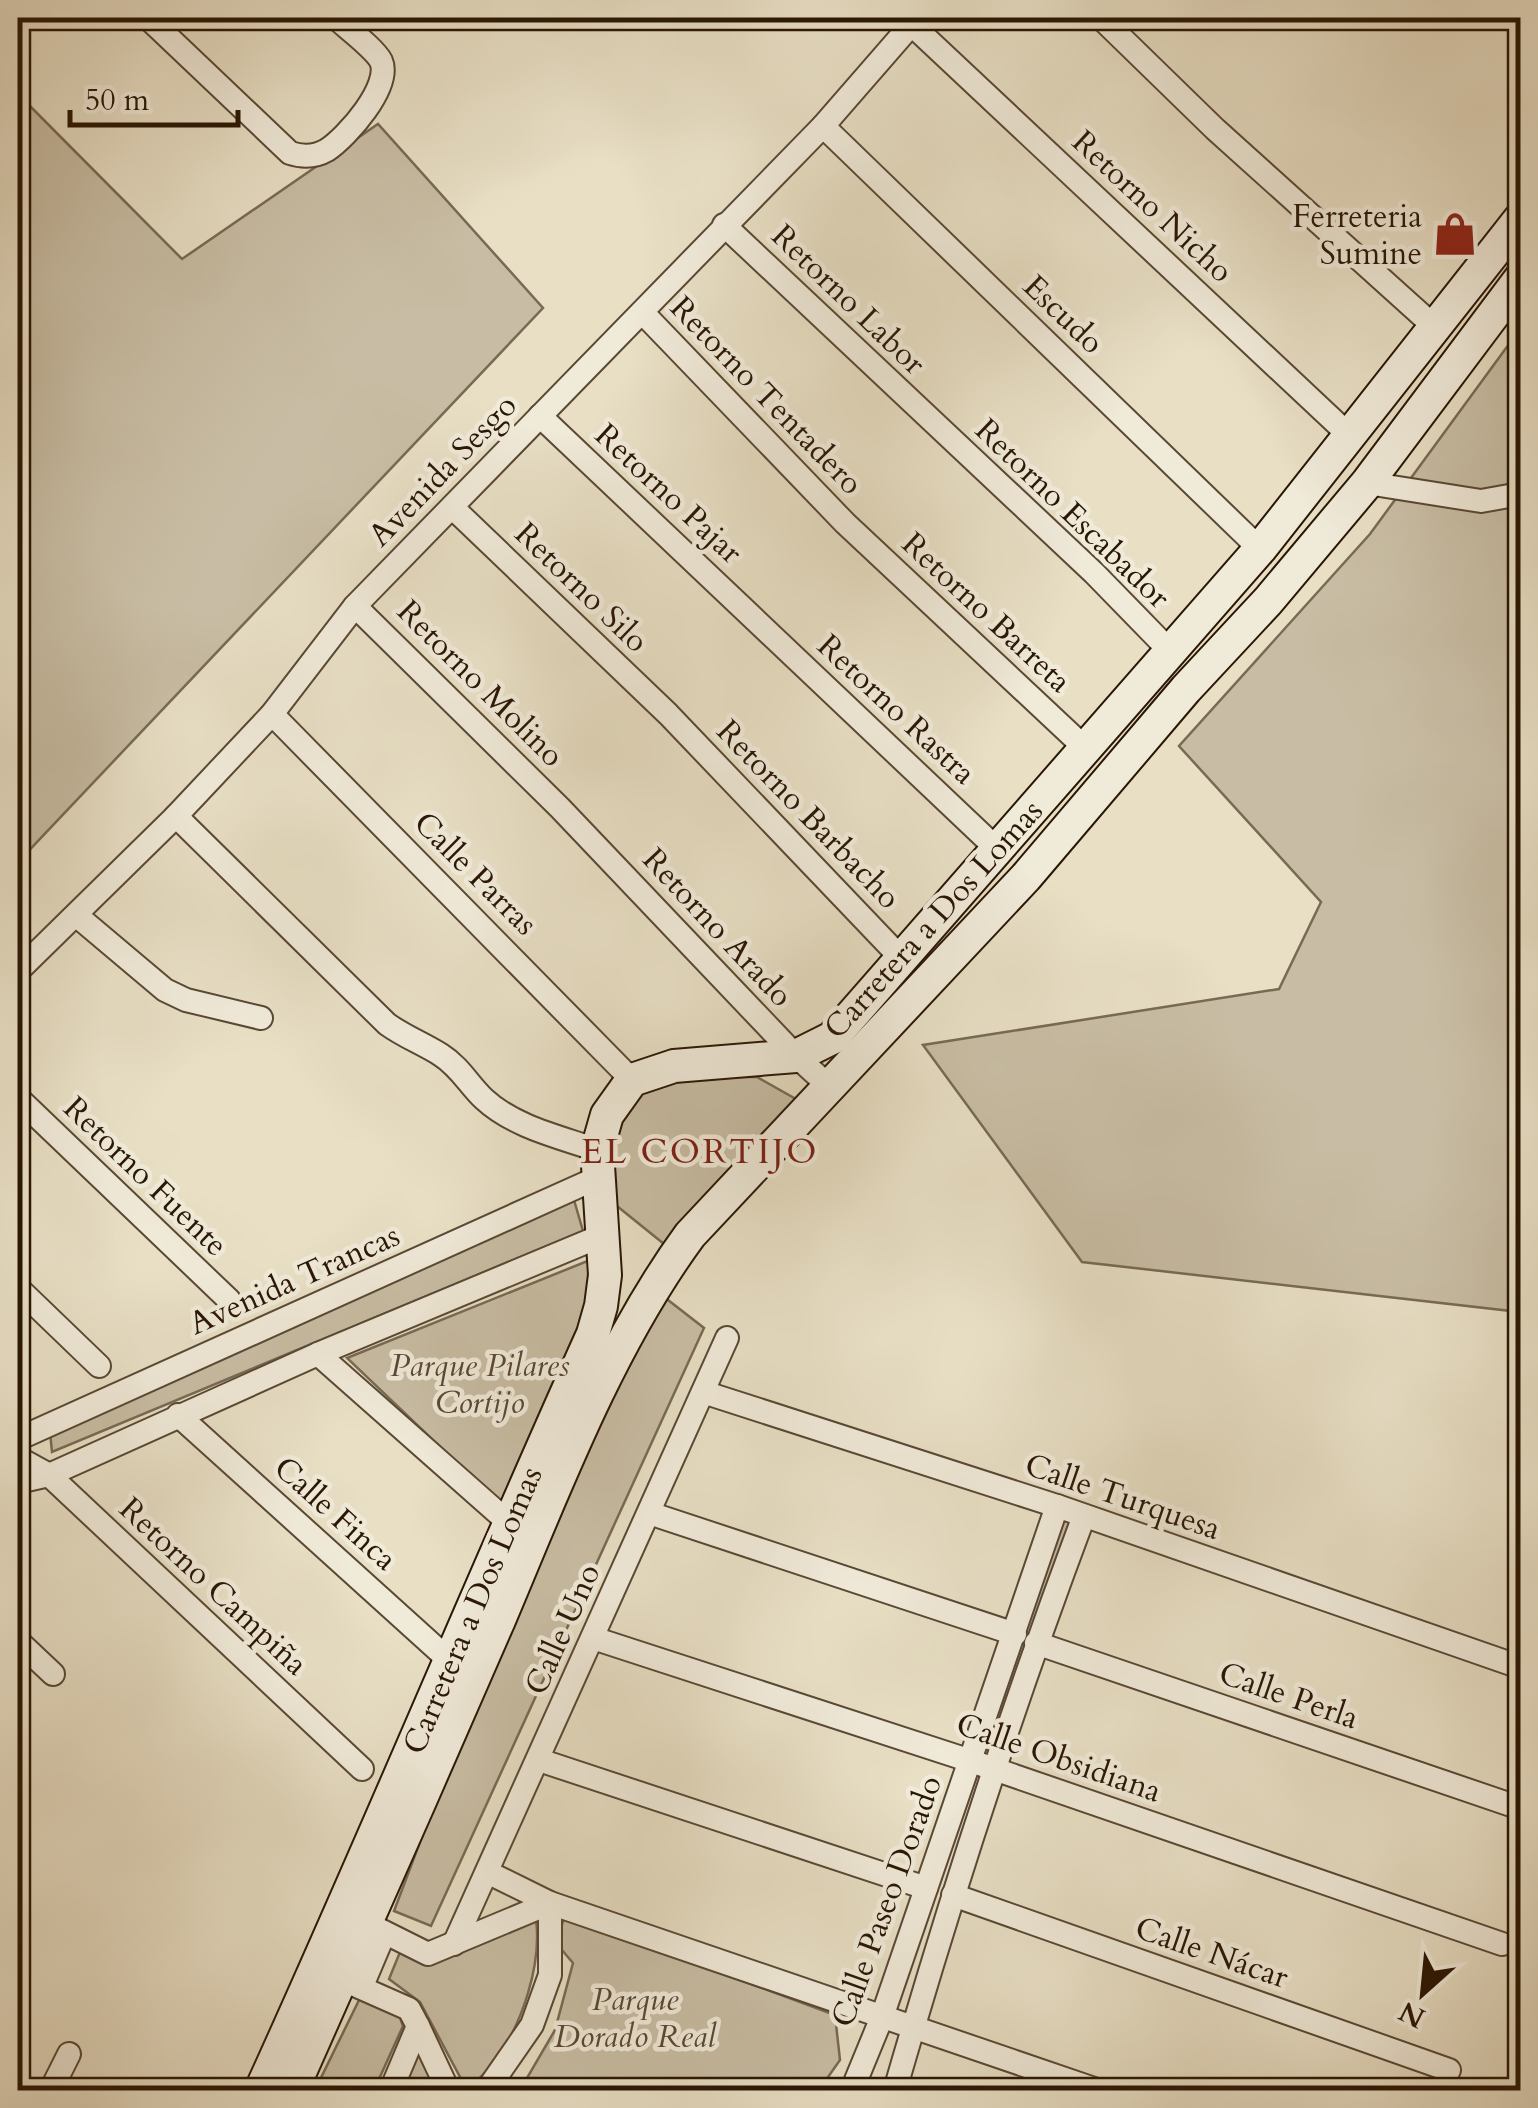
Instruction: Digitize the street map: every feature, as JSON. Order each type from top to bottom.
[{"type":"main road","name":"Carretera a Dos Lomas","points":[[292,2090],[352,1982],[375,1929],[398,1814],[449,1660],[593,1334],[604,1274],[597,1164],[607,1114],[632,1080],[674,1066],[796,1056],[832,1038],[1260,549],[1520,218]]},
{"type":"main road","name":"Carretera a Dos Lomas","points":[[261,2090],[398,1814],[633,1320],[690,1235],[1026,877],[1367,483],[1520,279]]},
{"type":"street","points":[[148,18],[290,153],[305,157],[327,150],[372,102],[384,82],[380,60],[336,18]]},
{"type":"street","points":[[1100,18],[1215,129],[1436,328]]},
{"type":"street","name":"Avenida Sesgo","points":[[18,971],[176,816],[272,714],[355,606],[822,126],[914,20]]},
{"type":"street","name":"Retorno Nicho","points":[[914,20],[1350,436]]},
{"type":"street","name":"Escudo","points":[[822,126],[1260,549]]},
{"type":"street","name":"Retorno Labor","points":[[724,225],[929,421]]},
{"type":"street","name":"Retorno Tentadero","points":[[642,312],[846,523]]},
{"type":"street","name":"Retorno Pajar","points":[[540,416],[752,616]]},
{"type":"street","name":"Retorno Escabador","points":[[929,421],[1094,573],[1171,652]]},
{"type":"street","points":[[1367,483],[1481,501],[1520,494]]},
{"type":"street","name":"Retorno Silo","points":[[452,507],[668,714]]},
{"type":"street","name":"Retorno Barreta","points":[[846,523],[1084,747]]},
{"type":"street","name":"Retorno Molino","points":[[355,606],[560,808]]},
{"type":"street","name":"Retorno Rastra","points":[[752,616],[998,850]]},
{"type":"street","name":"Calle Parras","points":[[272,714],[632,1080]]},
{"type":"street","name":"Retorno Barbacho","points":[[668,714],[902,959]]},
{"type":"street","name":"Retorno Arado","points":[[560,808],[831,1088]]},
{"type":"street","points":[[176,816],[387,1024],[440,1054],[462,1071],[484,1099],[515,1120],[597,1164]]},
{"type":"street","points":[[76,915],[165,990],[186,1000],[261,1018]]},
{"type":"street","name":"Retorno Fuente","points":[[18,1098],[229,1300]]},
{"type":"street","name":"Avenida Trancas","points":[[18,1439],[597,1164]]},
{"type":"street","points":[[18,1482],[49,1475],[318,1354],[602,1236]]},
{"type":"street","points":[[18,1288],[98,1366]]},
{"type":"street","name":"Calle Uno","points":[[454,1944],[727,1338]]},
{"type":"street","points":[[318,1354],[508,1522]]},
{"type":"street","name":"Calle Turquesa","points":[[703,1392],[1056,1506],[1520,1667]]},
{"type":"street","name":"Calle Finca","points":[[178,1415],[449,1660]]},
{"type":"street","name":"Retorno Campiña","points":[[18,1458],[49,1475],[362,1769]]},
{"type":"street","name":"Calle Paseo Dorado","points":[[895,2090],[994,1769],[1056,1506]]},
{"type":"street","name":"Calle Perla","points":[[649,1513],[1520,1808]]},
{"type":"street","name":"Calle Paseo Dorado","points":[[852,2090],[882,2017],[971,1760],[1084,1516]]},
{"type":"street","name":"Calle Obsidiana","points":[[593,1638],[971,1760],[1502,1944]]},
{"type":"street","points":[[18,1642],[53,1674]]},
{"type":"street","points":[[539,1760],[926,1888]]},
{"type":"street","points":[[489,1873],[550,1903],[1097,2090]]},
{"type":"street","name":"Calle Nácar","points":[[953,1895],[1449,2070]]},
{"type":"street","points":[[375,1929],[428,1954],[550,1903]]},
{"type":"street","points":[[487,2090],[532,2025],[550,1975],[550,1903]]},
{"type":"street","points":[[352,1982],[409,2009],[448,2090]]},
{"type":"street","points":[[391,2090],[418,2026]]},
{"type":"street","points":[[51,2090],[69,2054]]},
{"type":"green space","points":[[18,94],[182,259],[378,124],[543,308],[18,862]]},
{"type":"green space","points":[[1520,329],[1520,1312],[1082,1262],[923,1045],[1279,989],[1321,902],[1179,746],[1370,534]]},
{"type":"green space","points":[[681,1077],[757,1077],[803,1103],[669,1248],[612,1202],[600,1141],[630,1091]]},
{"type":"green space","points":[[574,1200],[583,1231],[52,1452],[50,1432]]},
{"type":"green space","name":"Parque Pilares Cortijo","points":[[595,1258],[589,1319],[503,1507],[347,1358]]},
{"type":"green space","points":[[659,1293],[704,1328],[431,1926],[394,1911],[508,1609]]},
{"type":"green space","points":[[1061,1516],[1075,1518],[989,1760],[976,1757]]},
{"type":"green space","name":"Parque Dorado Real","points":[[565,1915],[835,2015],[840,2060],[819,2090],[520,2090],[555,2030],[573,1963],[556,1943]]},
{"type":"green space","points":[[536,1919],[533,1974],[514,2030],[495,2062],[467,2090],[420,2002],[389,1979],[400,1952]]},
{"type":"green space","points":[[361,1996],[398,2012],[403,2026],[374,2090],[315,2090]]},
{"type":"green space","points":[[409,2047],[428,2066],[435,2090],[413,2090],[398,2082]]},
{"type":"place","name":"Ferreteria Sumine","points":[[1455,234]]},
{"type":"district","name":"EL CORTIJO","points":[[700,1151]]}]
